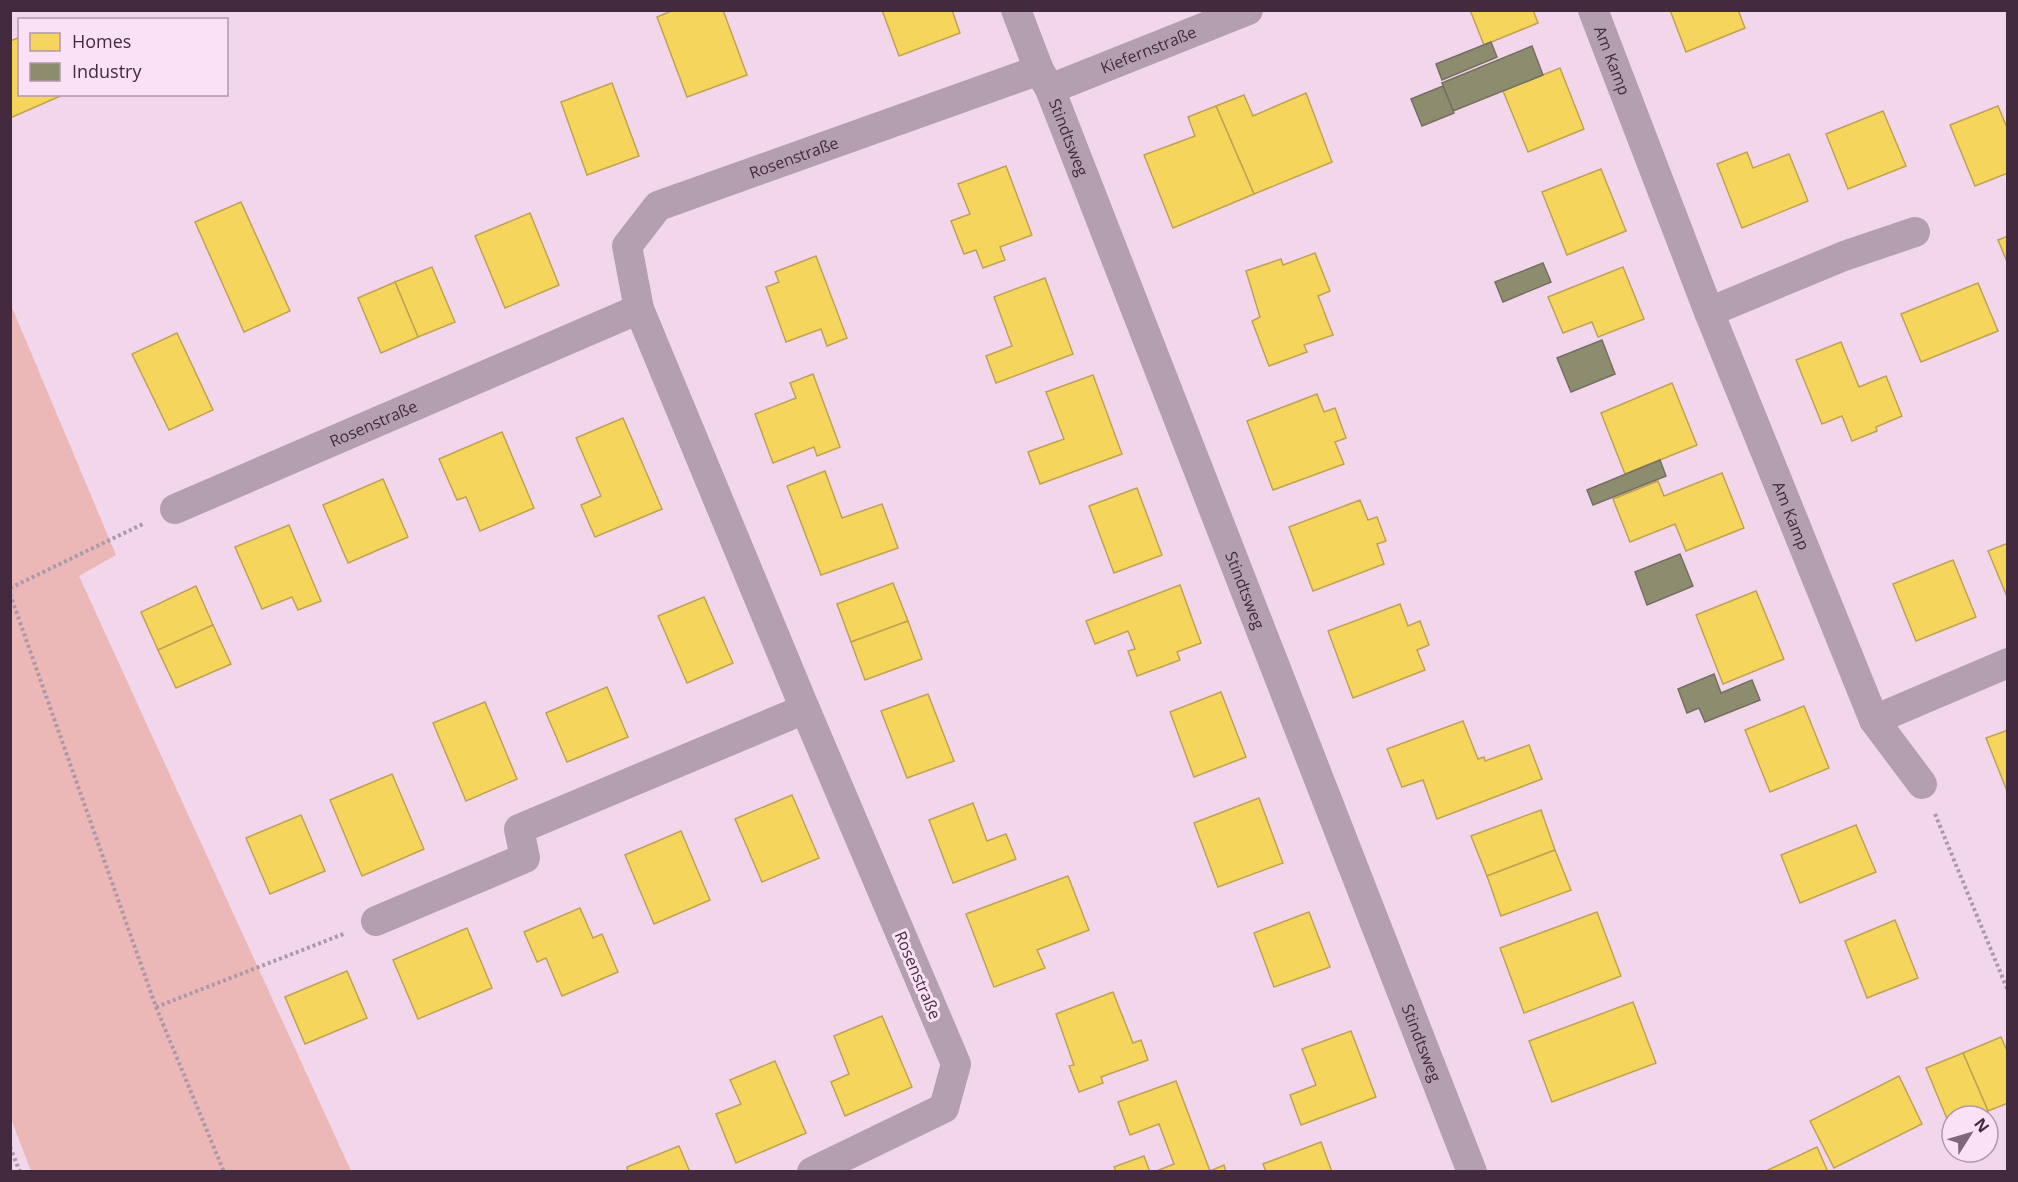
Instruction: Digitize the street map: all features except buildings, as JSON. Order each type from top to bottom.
[{"type":"street","name":"Stindtsweg","points":[[1016,10],[1472,1172]]},
{"type":"street","name":"Kiefernstraße","points":[[1044,80],[1248,10]]},
{"type":"street","name":"Am Kamp","points":[[1593,10],[1709,312],[1874,720],[1922,784]]},
{"type":"street","name":"Rosenstraße","points":[[812,1172],[944,1108],[956,1064],[639,309],[627,246],[658,206],[1044,80]]},
{"type":"street","points":[[1709,312],[1844,256],[1915,232]]},
{"type":"street","name":"Rosenstraße","points":[[175,509],[639,309]]},
{"type":"street","points":[[1874,720],[2007,663]]},
{"type":"street","points":[[376,921],[525,858],[519,829],[805,709]]},
{"type":"path","points":[[10,588],[175,509]]},
{"type":"path","points":[[10,594],[156,1007],[224,1172]]},
{"type":"path","points":[[1922,784],[2007,991]]},
{"type":"path","points":[[156,1007],[376,921]]},
{"type":"path","points":[[10,1147],[20,1172]]},
{"type":"shaded area","points":[[11,305],[116,555],[79,576],[351,1171],[31,1171],[10,1116]]}]
